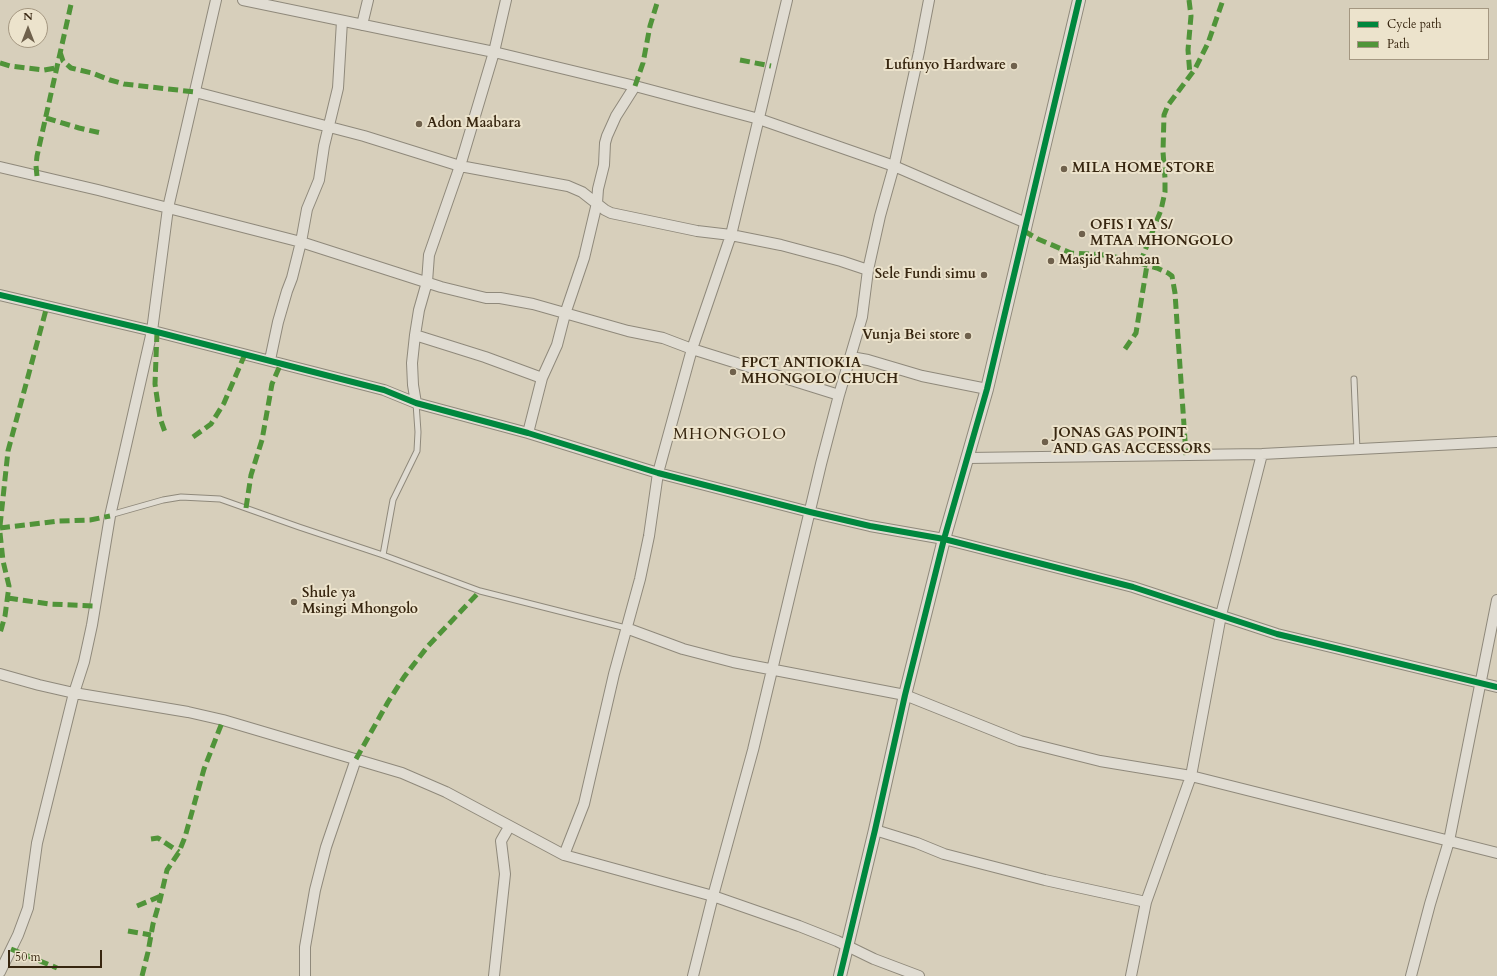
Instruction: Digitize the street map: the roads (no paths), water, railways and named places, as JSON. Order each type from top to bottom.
[{"type":"street","points":[[0,972],[18,935],[28,908],[37,843],[74,693],[84,662],[92,625],[110,516],[152,331],[168,208],[216,0]]},
{"type":"street","points":[[243,0],[494,52],[636,86],[759,119],[894,166],[1026,223]]},
{"type":"street","points":[[362,25],[368,0]]},
{"type":"street","points":[[416,403],[412,363],[415,335],[426,282],[429,255],[460,166],[494,52],[506,0]]},
{"type":"street","points":[[564,855],[584,804],[601,728],[649,536],[658,473],[692,349],[731,235],[786,0]]},
{"type":"street","points":[[694,976],[713,896],[753,750],[839,395],[862,318],[868,270],[880,216],[894,166],[929,0]]},
{"type":"street","points":[[840,976],[905,695],[944,539],[987,389],[1079,0]]},
{"type":"street","points":[[270,360],[278,322],[292,278],[301,242],[307,209],[319,180],[328,128],[338,88],[342,21]]},
{"type":"street","points":[[528,433],[542,378],[557,345],[565,314],[584,258],[597,203],[598,189],[604,165],[605,143],[607,136],[616,116],[636,86]]},
{"type":"street","points":[[195,92],[386,143],[460,166],[568,186],[582,192],[611,213],[697,231],[731,235],[789,247],[868,270]]},
{"type":"street","points":[[0,167],[301,242],[441,287],[486,298],[515,300],[628,331],[663,338],[692,349],[839,395]]},
{"type":"street","points":[[0,295],[270,360],[384,390],[416,403],[528,433],[658,473],[870,526],[944,539],[1133,587],[1277,634],[1497,687]]},
{"type":"street","points":[[415,335],[485,357],[542,378]]},
{"type":"street","points":[[851,357],[868,360],[922,376],[987,389]]},
{"type":"street","points":[[968,458],[1262,454],[1497,442]]},
{"type":"street","points":[[1131,976],[1146,902],[1191,776],[1221,615],[1262,454]]},
{"type":"street","points":[[1411,976],[1430,904],[1450,841],[1482,684],[1497,600]]},
{"type":"street","points":[[626,628],[683,649],[733,662],[905,695],[1020,741],[1100,761],[1191,776],[1497,853]]},
{"type":"street","points":[[0,674],[74,693],[188,712],[402,773],[438,789],[564,855],[713,896],[800,926],[848,946],[874,959],[920,976]]},
{"type":"street","points":[[305,976],[305,947],[315,890],[326,847],[356,759]]},
{"type":"street","points":[[494,976],[505,874],[501,841],[509,827]]},
{"type":"street","points":[[875,830],[910,840],[944,854],[1060,883],[1146,902]]},
{"type":"lane","points":[[1354,379],[1357,450]]},
{"type":"lane","points":[[383,555],[393,500],[417,451],[418,432],[416,403]]},
{"type":"lane","points":[[110,516],[163,500],[181,497],[220,499],[383,555],[480,591],[626,628]]},
{"type":"place","name":"Lufunyo Hardware","points":[[1014,66]]},
{"type":"place","name":"Adon Maabara","points":[[419,124]]},
{"type":"place","name":"MILA HOME STORE","points":[[1064,169]]},
{"type":"place","name":"OFIS I YA S/ MTAA MHONGOLO","points":[[1082,234]]},
{"type":"place","name":"Masjid Rahman","points":[[1051,261]]},
{"type":"place","name":"Sele Fundi simu","points":[[984,275]]},
{"type":"place","name":"Vunja Bei store","points":[[968,336]]},
{"type":"place","name":"FPCT ANTIOKIA MHONGOLO CHUCH","points":[[733,372]]},
{"type":"place","name":"JONAS GAS POINT AND GAS ACCESSORS","points":[[1045,442]]},
{"type":"place","name":"Shule ya Msingi Mhongolo","points":[[294,602]]},
{"type":"district","name":"MHONGOLO","points":[[730,435]]}]
